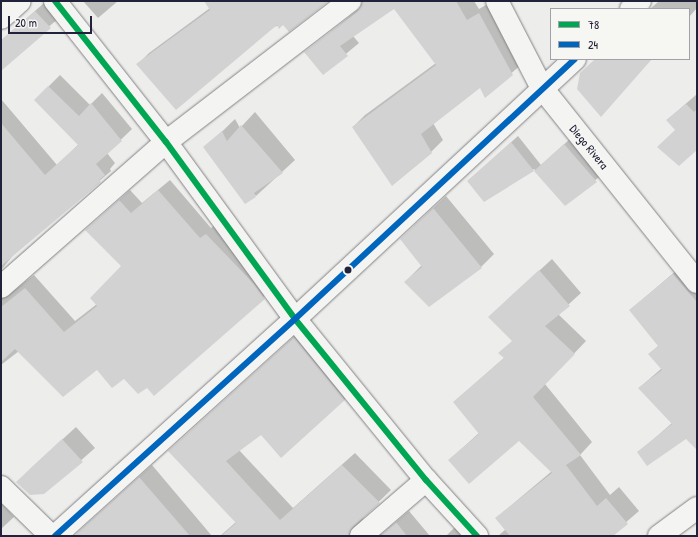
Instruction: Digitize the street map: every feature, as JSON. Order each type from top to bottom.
[{"type":"street","points":[[1,18],[20,1]]},
{"type":"street","points":[[55,1],[166,142],[295,319],[426,480],[477,536]]},
{"type":"street","points":[[1,287],[166,142],[350,1]]},
{"type":"street","name":"Diego Rivera","points":[[497,1],[542,88],[697,282]]},
{"type":"street","points":[[632,8],[640,1]]},
{"type":"street","points":[[55,536],[295,319],[574,60]]},
{"type":"street","points":[[361,536],[426,480]]},
{"type":"street","points":[[1,487],[51,536]]},
{"type":"street","points":[[659,536],[697,508]]},
{"type":"building","points":[[204,1],[329,1],[289,32],[283,25],[279,29],[277,25],[176,110],[136,64],[210,10]]},
{"type":"building","points":[[362,1],[456,1],[467,20],[479,13],[513,75],[485,98],[480,88],[421,134],[432,153],[392,186],[352,127],[436,65],[394,9],[340,46],[348,56],[323,75],[304,52],[358,11]]},
{"type":"building","points":[[35,11],[51,28],[1,71],[1,40]]},
{"type":"building","points":[[594,60],[651,60],[601,117],[577,89],[580,73]]},
{"type":"building","points":[[48,86],[79,116],[91,103],[122,141],[96,164],[105,175],[99,180],[101,182],[1,266],[1,123],[45,175],[78,145],[34,100]]},
{"type":"building","points":[[686,104],[694,112],[697,109],[697,150],[679,166],[657,147],[675,130],[666,120]]},
{"type":"building","points":[[241,125],[283,173],[254,193],[256,197],[245,204],[203,147],[222,131],[227,141]]},
{"type":"building","points":[[511,142],[534,171],[484,202],[467,181]]},
{"type":"building","points":[[564,144],[597,182],[565,206],[534,171]]},
{"type":"building","points":[[158,190],[200,238],[206,234],[254,284],[265,299],[154,396],[147,388],[138,394],[124,379],[112,388],[97,370],[63,397],[15,349],[1,362],[1,307],[25,288],[64,332],[97,306],[90,298],[121,266],[85,230],[119,200],[131,213]]},
{"type":"building","points":[[433,208],[482,268],[429,307],[404,282],[422,267],[400,239]]},
{"type":"building","points":[[539,270],[570,306],[545,326],[575,354],[533,397],[581,455],[566,465],[597,506],[606,498],[628,524],[613,536],[510,536],[495,518],[552,473],[519,441],[469,484],[448,460],[479,434],[453,402],[504,358],[498,353],[512,341],[488,317]]},
{"type":"building","points":[[673,274],[697,302],[697,450],[686,439],[647,466],[637,452],[672,424],[638,388],[662,370],[648,354],[658,346],[629,310]]},
{"type":"building","points":[[294,337],[345,400],[281,458],[261,435],[226,461],[280,520],[342,465],[380,503],[353,527],[349,536],[221,536],[236,523],[168,451]]},
{"type":"building","points":[[62,439],[83,462],[44,494],[30,495],[16,482]]},
{"type":"building","points":[[139,477],[190,536],[74,536]]},
{"type":"building","points":[[396,522],[407,536],[380,536]]},
{"type":"transit line","name":"78","points":[[55,1],[166,142],[295,319],[426,480],[477,536]]},
{"type":"transit line","name":"24","points":[[55,536],[295,319],[574,60]]}]
